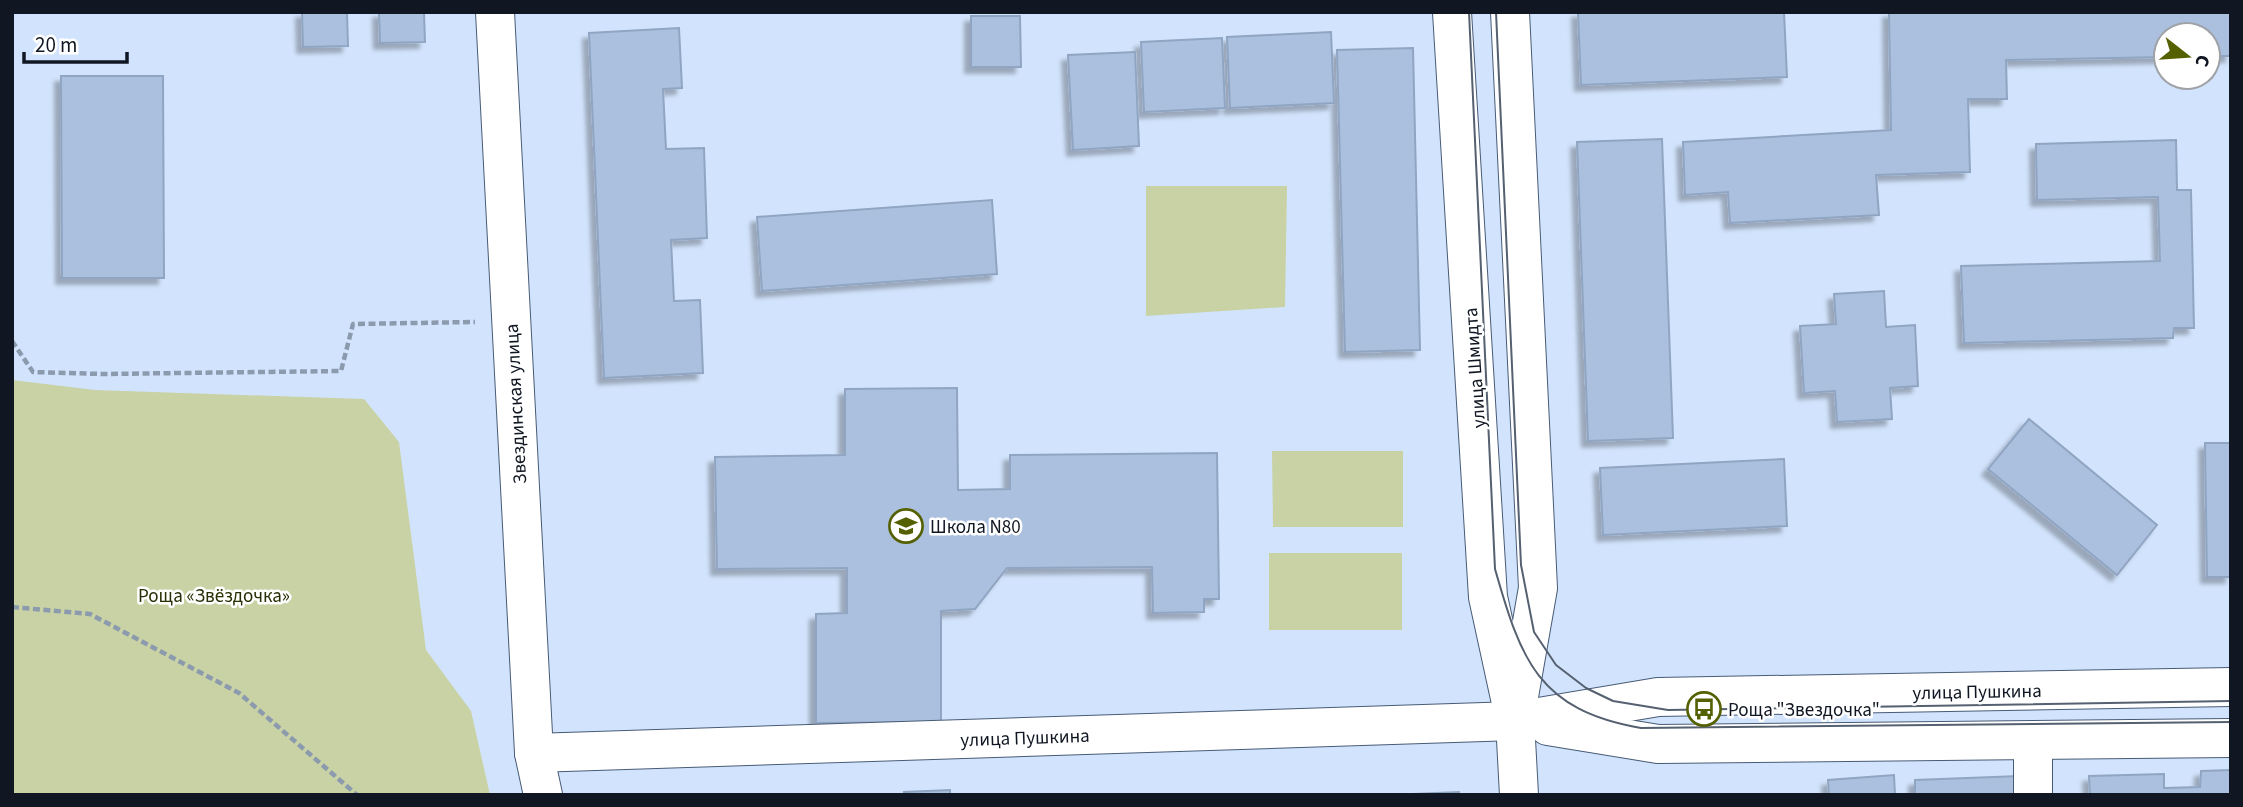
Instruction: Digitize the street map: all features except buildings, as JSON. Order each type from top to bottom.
[{"type":"street","name":"Звездинская улица","points":[[495,12],[534,753],[543,795]]},
{"type":"street","name":"улица Шмидта","points":[[1452,12],[1488,597],[1515,721],[1519,795]]},
{"type":"street","name":"улица Шмидта","points":[[1510,12],[1538,588],[1515,721]]},
{"type":"street","name":"улица Пушкина","points":[[534,753],[1515,721],[1658,696],[2231,687]]},
{"type":"street","name":"улица Пушкина","points":[[1515,721],[1658,744],[2231,738]]},
{"type":"street","points":[[2033,740],[2033,795]]},
{"type":"path","points":[[12,341],[33,372],[103,374],[341,371],[353,324],[511,321]]},
{"type":"path","points":[[12,607],[90,614],[239,693],[357,795]]},
{"type":"green space","points":[[1146,186],[1287,186],[1285,307],[1146,316]]},
{"type":"green space","name":"Роща «Звёздочка»","points":[[12,380],[95,390],[364,399],[399,442],[426,650],[471,711],[490,795],[12,795]]},
{"type":"green space","points":[[1272,451],[1403,451],[1403,527],[1273,527]]},
{"type":"green space","points":[[1269,553],[1402,553],[1402,630],[1269,630]]},
{"type":"tram line","points":[[1469,12],[1495,569],[1514,630],[1525,655],[1539,676],[1556,694],[1578,708],[1606,720],[1641,728],[2231,722]]},
{"type":"tram line","points":[[1496,12],[1521,565],[1534,632],[1556,665],[1586,688],[1613,701],[1668,710],[2231,701]]},
{"type":"place","name":"Школа N80","points":[[906,526]]},
{"type":"place","name":"Роща \"Звездочка\"","points":[[1704,709]]}]
